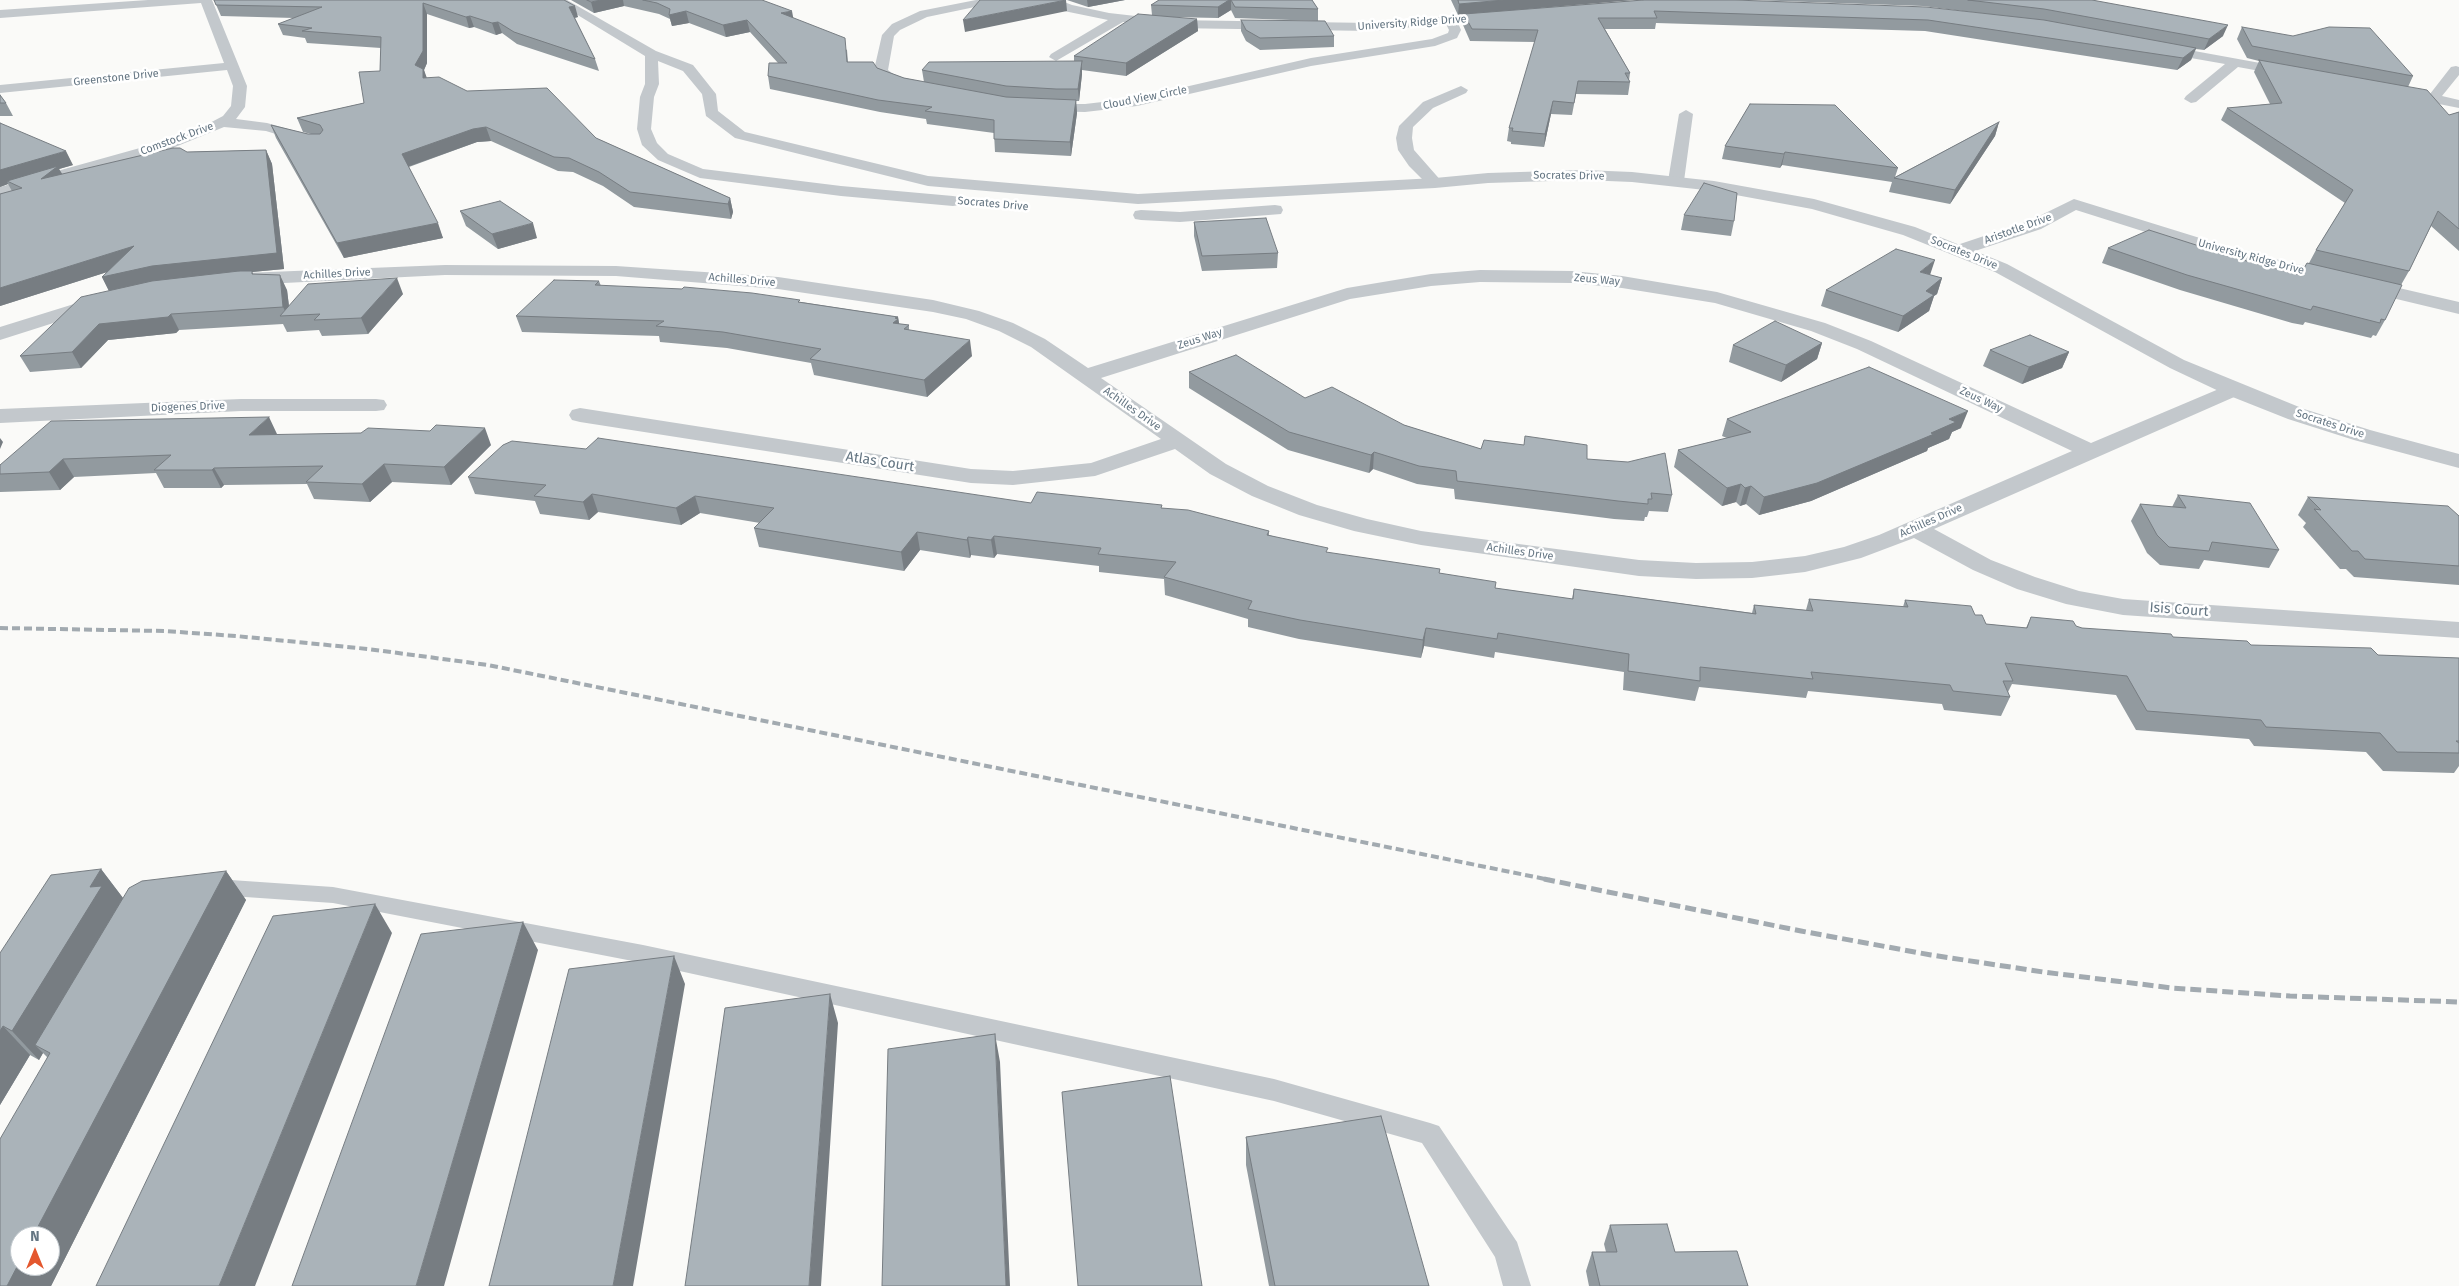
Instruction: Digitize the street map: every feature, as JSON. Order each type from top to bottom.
[{"type":"street","points":[[0,14],[198,0]]},
{"type":"street","name":"Comstock Drive","points":[[0,192],[170,144],[221,122],[238,108],[240,86],[206,0]]},
{"type":"street","name":"Socrates Drive","points":[[559,0],[651,54],[688,68],[709,94],[712,113],[740,135],[928,181],[1138,199],[1435,183],[1533,175],[1584,175],[1676,181],[1814,204],[1909,231],[1960,250],[2039,287],[2177,364],[2233,389],[2362,435],[2459,461]]},
{"type":"street","points":[[924,89],[906,85],[885,76],[881,70],[888,34],[896,27],[924,14],[994,0]]},
{"type":"street","name":"University Ridge Drive","points":[[1049,0],[1088,13],[1120,19],[1180,25],[1339,27],[1449,22],[1518,15]]},
{"type":"street","points":[[1056,57],[1120,19]]},
{"type":"street","name":"Cloud View Circle","points":[[1023,106],[1085,108],[1137,102],[1311,62],[1435,42],[1453,35],[1456,30],[1449,22]]},
{"type":"street","points":[[2148,46],[2302,74]]},
{"type":"street","name":"Socrates Drive","points":[[651,54],[652,84],[647,97],[644,129],[650,145],[664,157],[700,172],[778,184],[968,202]]},
{"type":"street","points":[[2192,99],[2236,62]]},
{"type":"street","name":"Greenstone Drive","points":[[0,90],[232,66]]},
{"type":"street","points":[[2433,99],[2456,70]]},
{"type":"street","points":[[1435,183],[1415,164],[1406,150],[1404,138],[1406,126],[1428,106],[1461,90]]},
{"type":"street","points":[[2386,90],[2459,104]]},
{"type":"street","points":[[1676,181],[1686,114]]},
{"type":"street","points":[[221,122],[267,127],[318,143]]},
{"type":"street","name":"Socrates Drive","points":[[1314,206],[1353,201],[1435,183]]},
{"type":"street","name":"University Ridge Drive","points":[[2074,204],[2240,256],[2459,308]]},
{"type":"street","name":"Aristotle Drive","points":[[1960,250],[2035,225],[2074,204]]},
{"type":"street","points":[[1121,214],[1180,217],[1295,208]]},
{"type":"street","name":"Achilles Drive","points":[[228,280],[361,272],[527,269],[625,272],[778,283],[924,304],[972,315],[1006,327],[1038,343],[1218,470],[1260,491],[1308,510],[1363,526],[1421,538],[1639,568],[1696,572],[1752,570],[1805,564],[1852,553],[1915,528],[2233,389]]},
{"type":"street","name":"Zeus Way","points":[[1085,376],[1355,292],[1430,280],[1480,276],[1572,277],[1632,283],[1717,298],[1818,327],[1864,345],[2090,452]]},
{"type":"street","points":[[0,334],[38,320],[119,297]]},
{"type":"street","name":"Diogenes Drive","points":[[0,416],[231,406],[376,405]]},
{"type":"street","name":"Atlas Court","points":[[580,415],[970,476],[1043,476],[1095,469],[1136,457],[1177,441]]},
{"type":"street","name":"Isis Court","points":[[1915,528],[1982,565],[2026,583],[2075,598],[2123,606],[2459,630]]},
{"type":"lane","points":[[190,885],[333,895],[643,954],[1274,1090],[1430,1134],[1507,1251],[1517,1286]]},
{"type":"building","points":[[214,0],[564,0],[575,6],[569,7],[595,59],[514,32],[498,22],[492,23],[470,16],[466,17],[423,3],[423,51],[415,65],[423,69],[423,78],[439,77],[467,91],[547,88],[596,138],[730,198],[728,204],[630,192],[599,172],[569,158],[554,157],[486,127],[473,129],[402,154],[438,223],[337,243],[271,125],[308,134],[320,134],[323,130],[320,125],[297,118],[364,103],[359,72],[380,71],[381,37],[302,31],[312,28],[278,24],[322,7],[216,5]]},
{"type":"building","points":[[643,0],[762,0],[792,11],[781,13],[845,38],[847,62],[873,62],[877,68],[904,78],[1006,97],[1076,100],[1070,142],[994,139],[994,120],[925,111],[932,107],[878,100],[768,76],[769,63],[787,63],[747,20],[723,25],[686,11],[669,15],[670,9],[657,3]]},
{"type":"building","points":[[980,0],[1066,0],[963,20]]},
{"type":"building","points":[[1159,0],[1229,0],[1218,7],[1151,5]]},
{"type":"building","points":[[1231,0],[1312,0],[1318,9],[1235,7]]},
{"type":"building","points":[[1458,0],[1504,0],[1459,4]]},
{"type":"building","points":[[1643,0],[1735,0],[1926,7],[2044,20],[2196,48],[2183,58],[1928,20],[1654,11],[1657,18],[1598,18],[1630,73],[1625,73],[1630,82],[1578,81],[1574,103],[1553,101],[1545,134],[1512,131],[1513,128],[1509,128],[1538,30],[1472,29],[1464,14]]},
{"type":"building","points":[[1968,0],[2092,0],[2228,25],[2209,39],[2044,9]]},
{"type":"building","points":[[1138,14],[1197,19],[1126,63],[1074,56]]},
{"type":"building","points":[[1241,20],[1325,21],[1334,36],[1260,38],[1246,30]]},
{"type":"building","points":[[2242,27],[2293,36],[2329,27],[2370,28],[2413,76],[2252,46]]},
{"type":"building","points":[[2259,60],[2427,90],[2449,115],[2459,112],[2459,229],[2438,211],[2409,271],[2316,250],[2353,190],[2227,108],[2282,103]]},
{"type":"building","points":[[1082,61],[1078,89],[1006,86],[922,70],[929,62]]},
{"type":"building","points":[[0,95],[6,103],[0,103]]},
{"type":"building","points":[[1750,104],[1835,105],[1898,168],[1785,152],[1784,154],[1725,146]]},
{"type":"building","points":[[1999,122],[1955,190],[1894,178]]},
{"type":"building","points":[[0,123],[66,151],[0,170]]},
{"type":"building","points":[[173,148],[180,148],[187,152],[266,150],[277,253],[152,266],[102,277],[134,246],[0,288],[0,194],[22,188],[7,181],[58,166],[41,179]]},
{"type":"building","points":[[1704,183],[1737,193],[1734,221],[1684,215]]},
{"type":"building","points":[[500,201],[533,223],[492,234],[460,211]]},
{"type":"building","points":[[1266,218],[1278,253],[1202,256],[1194,222]]},
{"type":"building","points":[[2149,230],[2243,260],[2300,275],[2307,263],[2402,285],[2385,320],[2381,319],[2380,323],[2313,306],[2311,310],[2300,307],[2187,275],[2108,248]]},
{"type":"building","points":[[1896,249],[1935,260],[1920,272],[1942,278],[1926,291],[1934,295],[1903,316],[1826,290]]},
{"type":"building","points":[[252,271],[252,274],[280,275],[283,307],[171,314],[168,317],[99,324],[72,352],[20,356],[81,297],[152,281]]},
{"type":"building","points":[[397,278],[361,318],[314,320],[320,314],[280,316],[308,284]]},
{"type":"building","points":[[554,280],[599,281],[595,285],[682,289],[684,287],[752,293],[898,317],[895,318],[898,319],[893,323],[909,325],[904,329],[970,340],[924,380],[810,359],[821,349],[723,332],[656,326],[664,321],[516,316]]},
{"type":"building","points":[[1775,321],[1822,343],[1786,365],[1733,345]]},
{"type":"building","points":[[2030,335],[2069,352],[2029,367],[1990,350]]},
{"type":"building","points":[[1236,355],[1305,398],[1332,387],[1404,425],[1481,449],[1484,440],[1524,445],[1525,436],[1587,445],[1587,459],[1628,462],[1665,453],[1672,495],[1651,493],[1652,499],[1648,499],[1648,504],[1457,481],[1456,471],[1419,466],[1374,452],[1371,455],[1289,432],[1189,372]]},
{"type":"building","points":[[1869,367],[1968,411],[1949,419],[1956,422],[1931,433],[1934,434],[1817,483],[1764,497],[1751,486],[1745,488],[1741,484],[1727,488],[1678,450],[1751,432],[1727,419]]},
{"type":"building","points":[[269,417],[249,435],[361,433],[368,428],[430,431],[436,425],[485,428],[444,467],[384,464],[362,484],[306,482],[323,466],[154,470],[171,455],[63,459],[49,472],[0,474],[0,465],[51,421]]},
{"type":"building","points":[[598,438],[1031,503],[1037,492],[1162,505],[1161,508],[1188,510],[1269,531],[1267,535],[1328,548],[1326,552],[1440,569],[1439,573],[1496,582],[1495,588],[1573,599],[1574,589],[1756,614],[1754,605],[1813,611],[1809,599],[1908,607],[1905,600],[1971,606],[1975,615],[1982,615],[1986,624],[2027,628],[2031,617],[2073,621],[2076,626],[2082,628],[2171,634],[2173,637],[2247,641],[2251,645],[2371,648],[2378,655],[2459,658],[2459,741],[2456,741],[2459,743],[2459,753],[2397,752],[2380,733],[2266,727],[2261,720],[2147,711],[2127,676],[2005,663],[2013,681],[2003,681],[2010,697],[1953,691],[1950,685],[1811,672],[1813,679],[1700,667],[1700,681],[1628,671],[1629,654],[1498,633],[1497,639],[1426,628],[1423,640],[1300,620],[1248,609],[1252,601],[1164,577],[1176,562],[1098,554],[1101,548],[994,536],[991,540],[968,537],[967,540],[917,532],[901,552],[754,528],[774,508],[695,496],[676,508],[592,494],[583,502],[534,496],[546,485],[468,477],[503,445],[512,441],[586,449]]},
{"type":"building","points":[[2178,495],[2250,503],[2279,550],[2212,542],[2209,551],[2169,547],[2157,535],[2140,504],[2186,508]]},
{"type":"building","points":[[2308,497],[2448,506],[2459,516],[2459,566],[2365,559],[2358,551],[2352,551],[2314,509],[2321,510]]},
{"type":"building","points":[[101,869],[90,887],[102,886],[12,1031],[3,1026],[0,1031],[0,953],[51,875]]},
{"type":"building","points":[[226,871],[38,1226],[10,1226],[10,1276],[12,1276],[7,1286],[0,1286],[0,1139],[50,1053],[35,1045],[129,888],[142,881]]},
{"type":"building","points":[[375,904],[219,1286],[96,1286],[273,916]]},
{"type":"building","points":[[523,922],[416,1286],[292,1286],[421,934]]},
{"type":"building","points":[[674,956],[613,1286],[489,1286],[569,969]]},
{"type":"building","points":[[830,994],[809,1286],[685,1286],[725,1008]]},
{"type":"building","points":[[995,1034],[1006,1286],[882,1286],[888,1049]]},
{"type":"building","points":[[1170,1076],[1202,1286],[1078,1286],[1062,1092]]},
{"type":"building","points":[[1381,1116],[1429,1286],[1275,1286],[1246,1137]]},
{"type":"building","points":[[1667,1224],[1675,1252],[1737,1251],[1748,1286],[1600,1286],[1592,1252],[1617,1252],[1610,1225]]},
{"type":"railway","points":[[0,628],[164,631],[236,636],[368,649],[488,665],[1550,880]]},
{"type":"railway","points":[[1544,879],[1801,931],[1931,955],[2043,972],[2172,988],[2290,996],[2459,1002]]}]
